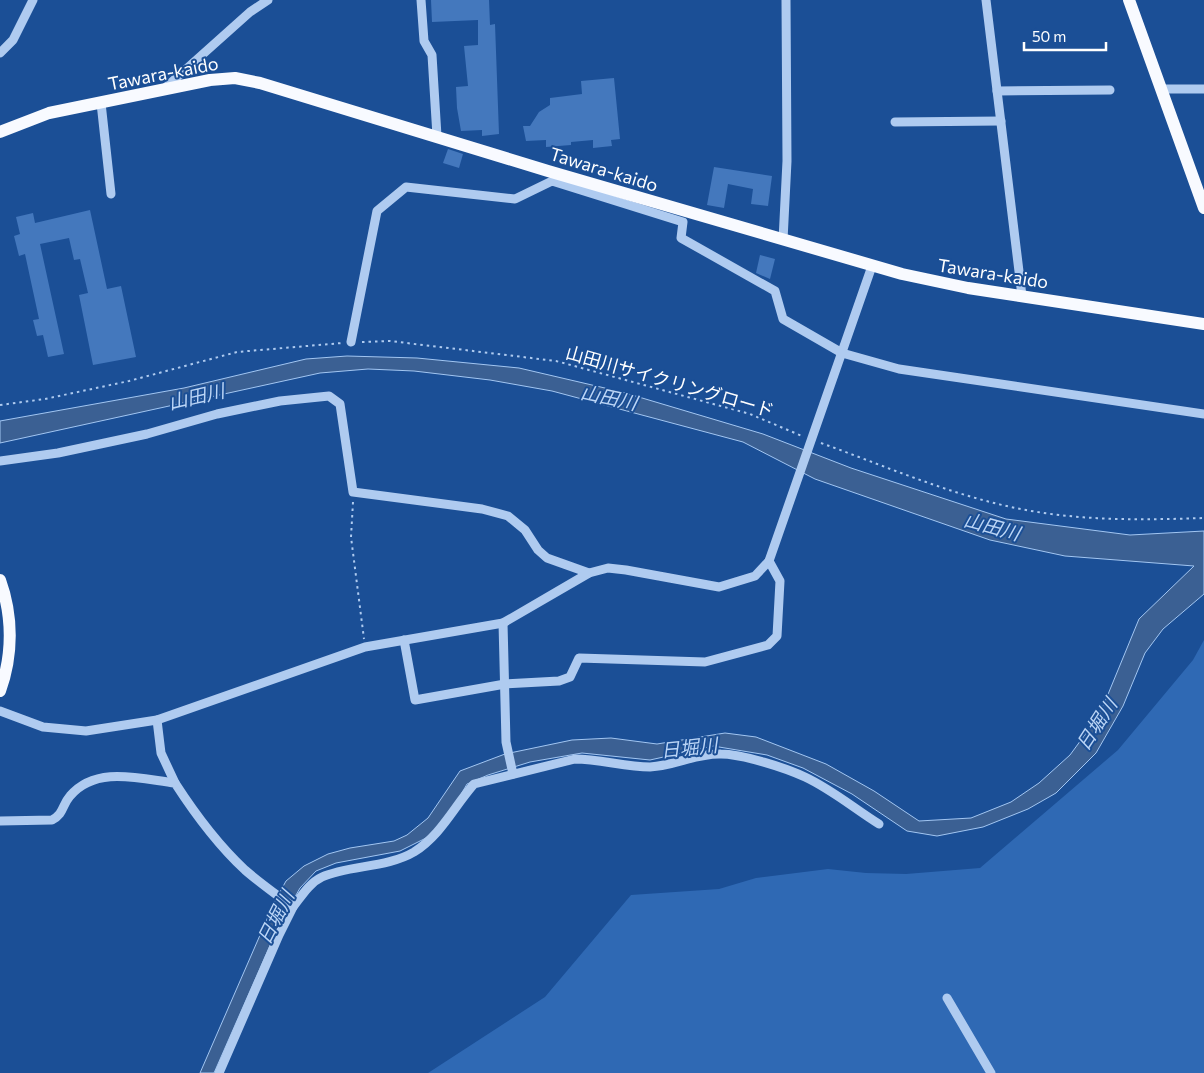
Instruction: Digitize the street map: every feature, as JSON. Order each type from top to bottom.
[{"type":"main road","points":[[1129,0],[1204,208]]},
{"type":"main road","name":"Tawara-kaido","points":[[0,132],[49,113],[210,80],[235,78],[260,83],[872,266],[945,284],[1204,324]]},
{"type":"main road","points":[[0,580],[10,638],[9,656],[0,691]]},
{"type":"street","points":[[0,53],[14,40],[32,0]]},
{"type":"street","points":[[163,90],[250,12],[268,0]]},
{"type":"street","points":[[421,0],[424,41],[432,55],[437,136]]},
{"type":"street","points":[[783,240],[787,161],[786,0]]},
{"type":"street","points":[[986,0],[1022,296]]},
{"type":"street","points":[[1161,89],[1204,90]]},
{"type":"street","points":[[997,91],[1110,90]]},
{"type":"street","points":[[101,103],[111,194]]},
{"type":"street","points":[[894,122],[1001,121]]},
{"type":"street","points":[[351,342],[377,211],[406,187],[515,199],[552,181],[683,222],[681,238],[776,291],[783,319],[842,352],[899,368],[1204,414]]},
{"type":"street","points":[[0,711],[43,728],[86,732],[156,720],[365,647],[504,623],[589,573],[608,568],[719,587],[755,576],[769,561],[872,266]]},
{"type":"street","points":[[0,461],[58,453],[147,434],[217,414],[280,401],[329,396],[340,404],[353,492],[482,509],[508,516],[525,530],[538,550],[547,558],[589,573]]},
{"type":"street","points":[[404,640],[415,700],[505,684],[565,679],[570,677],[579,658],[705,662],[768,645],[777,636],[780,581],[769,561]]},
{"type":"street","points":[[504,623],[506,742],[513,774]]},
{"type":"street","points":[[156,720],[160,752],[175,783],[197,816],[220,846],[246,871],[293,907]]},
{"type":"street","points":[[219,1073],[279,935],[293,907],[309,887],[322,877],[391,861],[412,853],[436,836],[474,784],[575,760],[590,759],[649,767],[667,766],[703,755],[721,754],[743,757],[805,777],[879,824]]},
{"type":"street","points":[[0,821],[52,820],[60,816],[70,796],[90,781],[111,776],[175,783]]},
{"type":"street","points":[[947,998],[991,1073]]},
{"type":"path","name":"山田川サイクリングロード","points":[[0,405],[45,399],[129,381],[237,352],[351,342],[390,341],[556,360],[750,414],[811,439],[966,496],[1026,510],[1086,518],[1204,518]]},
{"type":"path","points":[[353,492],[351,537],[365,647]]},
{"type":"shaded area","points":[[1204,640],[1204,1073],[428,1073],[545,997],[631,895],[719,889],[756,878],[828,869],[866,873],[906,874],[980,868],[1118,750],[1193,660]]},
{"type":"water","points":[[347,356],[417,358],[519,368],[622,392],[763,434],[851,468],[1006,519],[1130,535],[1204,531],[1204,594],[1163,629],[1145,653],[1123,706],[1096,753],[1056,793],[1028,809],[983,827],[937,836],[907,831],[852,794],[803,768],[767,755],[713,746],[650,760],[582,753],[530,762],[488,775],[467,784],[445,822],[426,838],[400,851],[336,863],[316,871],[300,888],[279,925],[214,1073],[200,1073],[274,903],[286,881],[304,866],[328,854],[350,848],[394,841],[407,835],[428,818],[460,771],[505,754],[572,740],[611,738],[657,744],[725,733],[756,737],[826,764],[874,791],[919,821],[971,818],[1011,802],[1039,783],[1070,755],[1092,725],[1104,704],[1139,619],[1194,566],[1065,556],[990,540],[815,479],[743,442],[552,391],[490,380],[414,371],[368,369],[320,373],[0,443],[0,421],[184,388],[306,359]]},
{"type":"building","points":[[431,0],[489,0],[490,25],[495,24],[499,134],[482,136],[482,130],[461,131],[456,87],[468,86],[464,46],[478,45],[478,20],[432,22]]},
{"type":"building","points":[[614,78],[620,139],[611,140],[612,146],[593,148],[593,140],[571,142],[571,145],[546,147],[546,140],[526,141],[523,126],[530,126],[539,112],[550,105],[550,98],[582,94],[581,81]]},
{"type":"building","points":[[448,149],[463,154],[459,168],[443,163]]},
{"type":"building","points":[[714,167],[772,176],[768,206],[751,204],[753,189],[728,184],[724,208],[707,205]]},
{"type":"building","points":[[90,210],[107,289],[121,286],[136,357],[93,365],[79,295],[88,293],[80,259],[74,260],[69,238],[40,244],[64,354],[48,357],[43,335],[37,336],[33,320],[39,319],[25,254],[19,256],[14,236],[20,234],[16,217],[33,213],[35,223]]},
{"type":"building","points":[[760,255],[775,259],[770,279],[756,273]]},
{"type":"water label","name":"山田川","points":[[196,396]]},
{"type":"water label","name":"山田川","points":[[609,397]]},
{"type":"water label","name":"山田川","points":[[992,526]]},
{"type":"water label","name":"日堀川","points":[[1096,724]]},
{"type":"water label","name":"日堀川","points":[[689,747]]},
{"type":"water label","name":"日堀川","points":[[275,917]]}]
